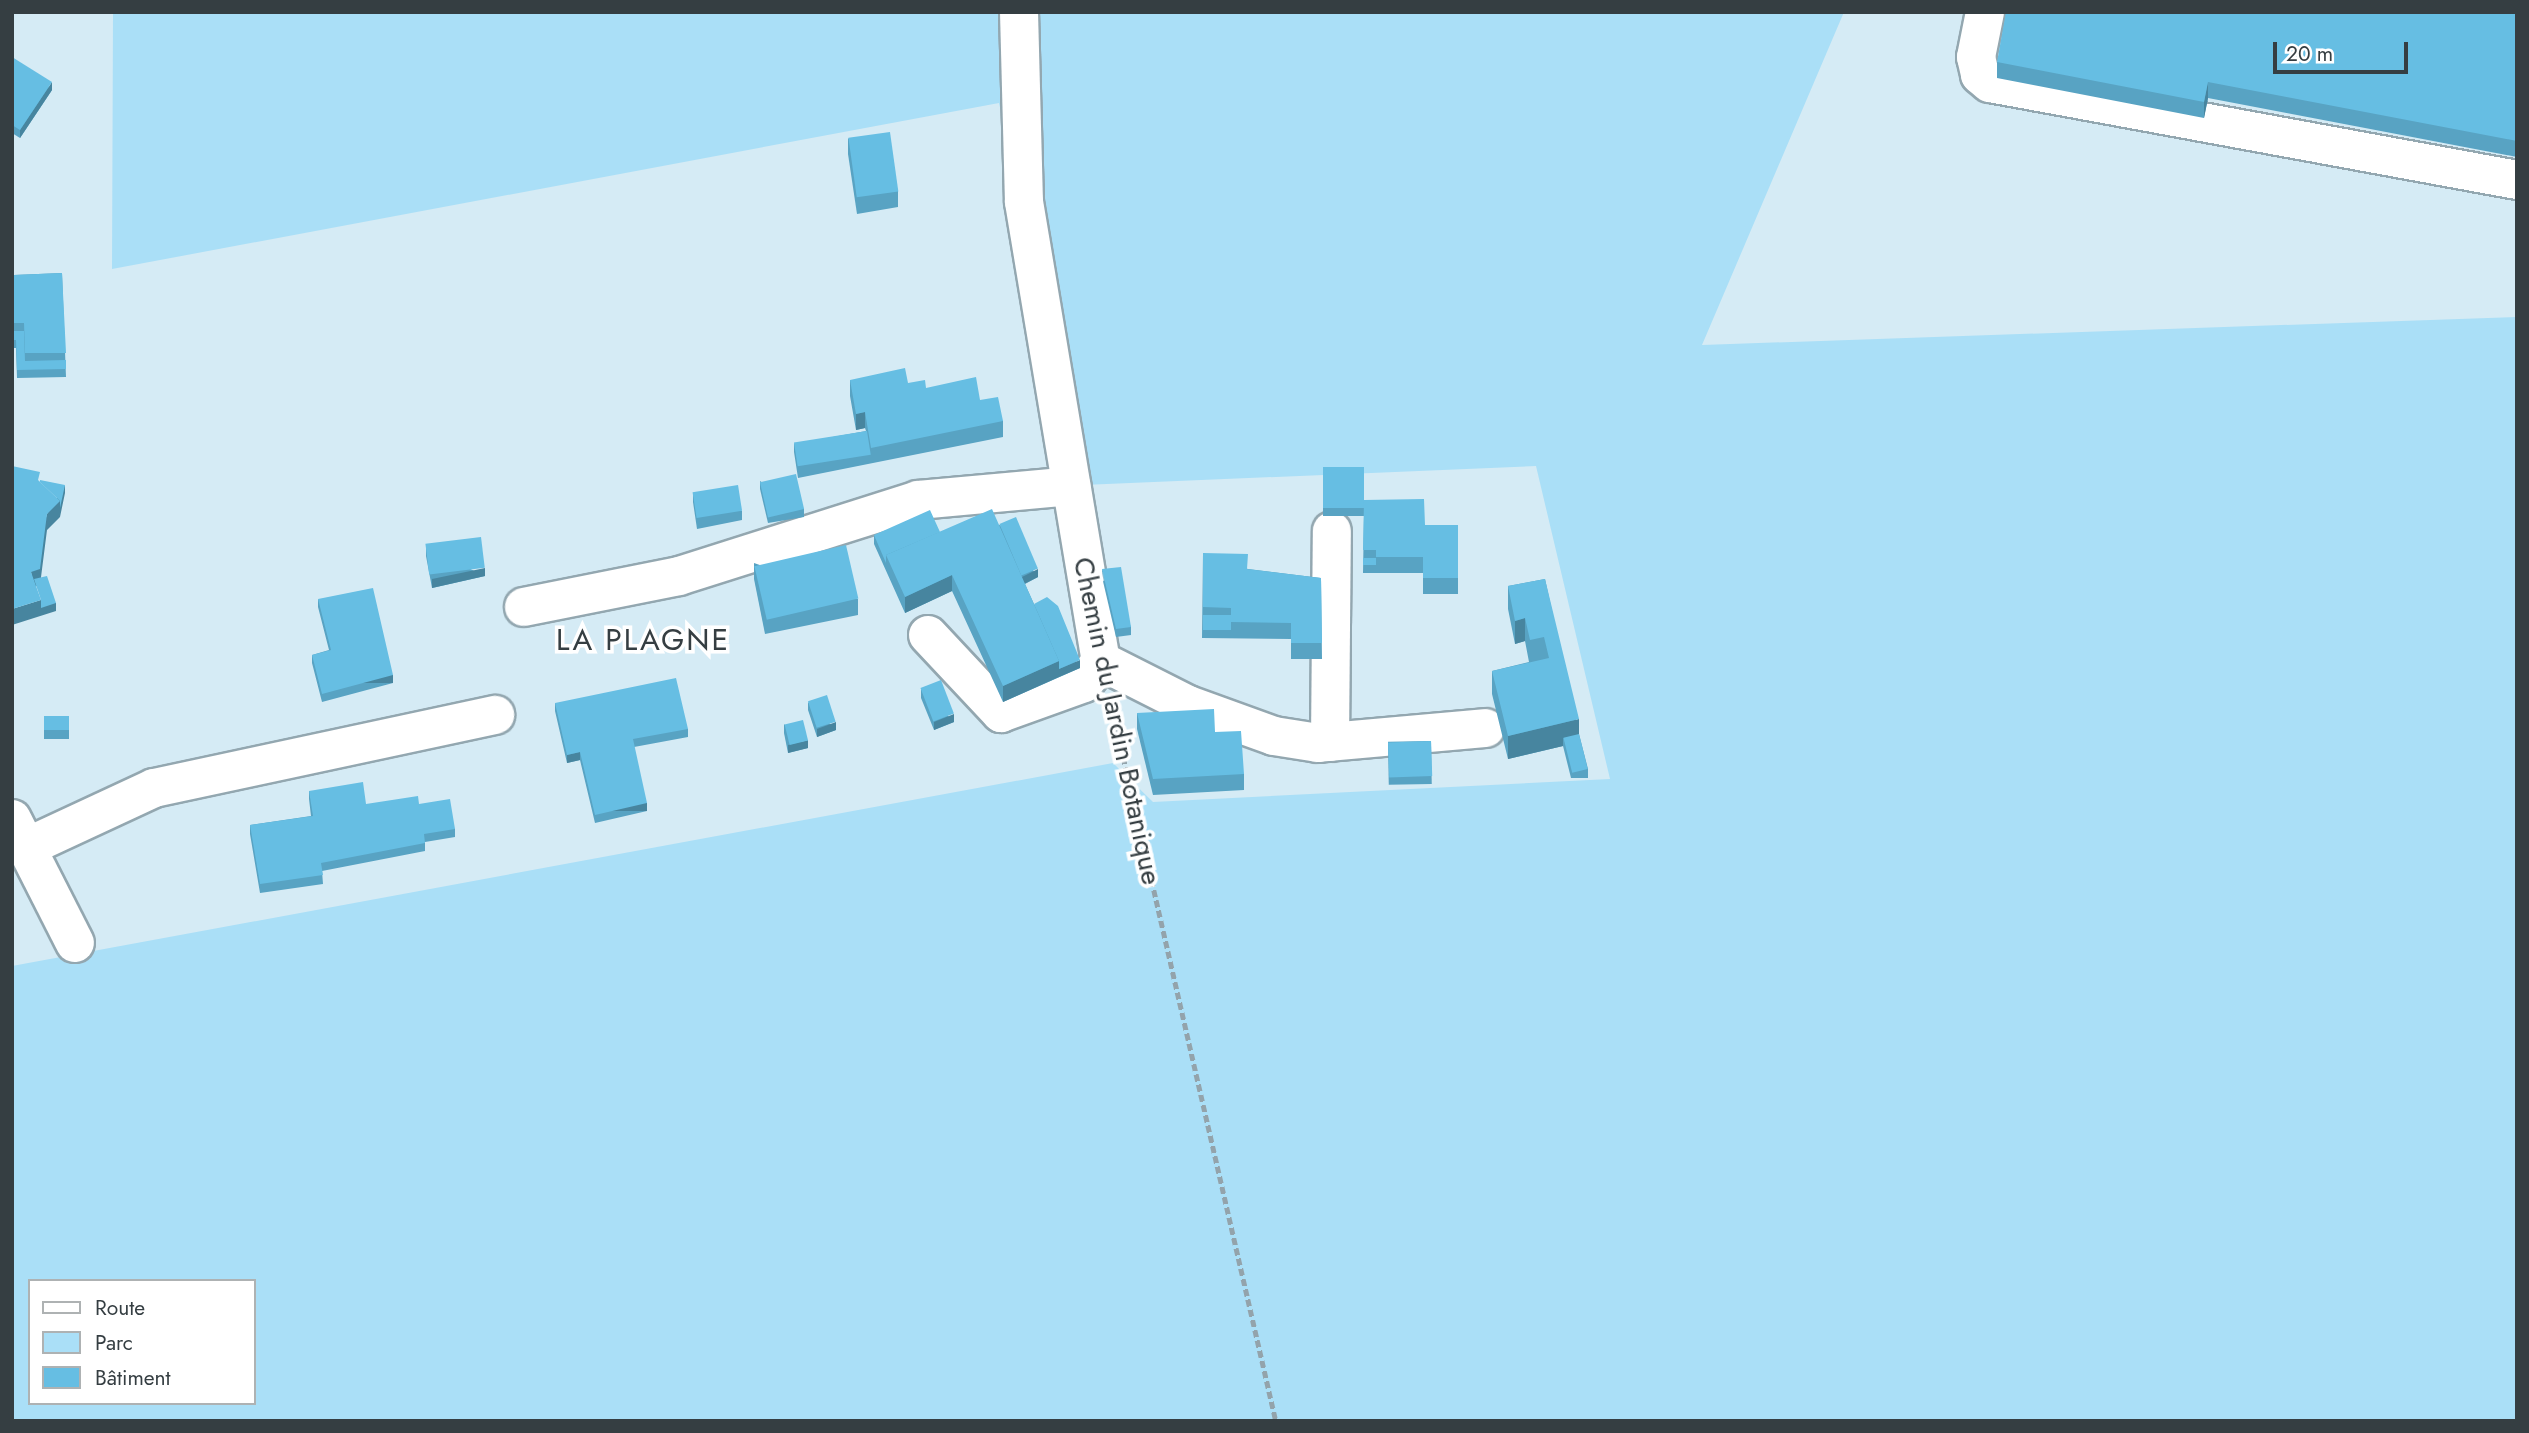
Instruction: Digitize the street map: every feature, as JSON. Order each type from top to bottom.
[{"type":"street","name":"Chemin du Jardin Botanique","points":[[1019,12],[1024,202],[1101,661]]},
{"type":"street","points":[[1985,12],[1976,57],[1980,75],[1990,83],[2517,180]]},
{"type":"street","points":[[524,607],[679,576],[918,500],[1071,486]]},
{"type":"street","points":[[1330,742],[1332,531]]},
{"type":"street","points":[[928,635],[1001,713],[1084,683],[1101,661],[1237,724],[1330,742],[1485,728]]},
{"type":"street","points":[[75,943],[19,833],[154,788],[495,715]]},
{"type":"path","name":"Chemin du Jardin Botanique","points":[[1101,661],[1276,1421]]},
{"type":"green space","points":[[113,12],[1844,12],[1702,345],[2517,317],[2517,1421],[12,1421],[12,966],[1113,763],[1153,802],[1610,779],[1536,466],[1083,485],[999,103],[112,269]]},
{"type":"building","points":[[2006,12],[2517,12],[2517,141],[2208,82],[2204,102],[1997,62]]},
{"type":"building","points":[[12,57],[52,82],[20,130],[12,125]]},
{"type":"building","points":[[890,132],[898,191],[857,197],[848,138]]},
{"type":"building","points":[[12,264],[14,275],[62,273],[66,353],[25,353],[24,323],[12,323]]},
{"type":"building","points":[[12,331],[24,331],[25,361],[66,360],[66,369],[17,370],[16,340],[12,340]]},
{"type":"building","points":[[905,368],[908,383],[925,380],[926,388],[976,377],[980,400],[998,397],[1003,421],[871,448],[865,412],[856,414],[850,380]]},
{"type":"building","points":[[867,431],[871,455],[798,466],[794,443]]},
{"type":"building","points":[[12,466],[40,472],[38,480],[60,501],[47,514],[40,569],[31,572],[41,600],[12,609]]},
{"type":"building","points":[[1323,467],[1364,467],[1364,508],[1323,508]]},
{"type":"building","points":[[796,474],[804,509],[768,517],[760,482]]},
{"type":"building","points":[[40,480],[65,485],[60,508],[60,501]]},
{"type":"building","points":[[738,485],[742,511],[697,518],[693,492]]},
{"type":"building","points":[[1424,499],[1425,525],[1458,525],[1458,578],[1423,578],[1423,557],[1376,557],[1376,550],[1363,550],[1364,500]]},
{"type":"building","points":[[992,509],[1059,661],[1003,686],[952,575],[905,597],[886,555]]},
{"type":"building","points":[[930,510],[940,532],[886,555],[886,563],[874,535]]},
{"type":"building","points":[[1016,517],[1038,569],[1021,576],[999,524]]},
{"type":"building","points":[[481,537],[485,568],[429,575],[425,544]]},
{"type":"building","points":[[846,545],[858,599],[767,620],[754,566]]},
{"type":"building","points":[[1203,553],[1248,554],[1247,569],[1321,578],[1322,643],[1291,643],[1291,623],[1231,622],[1231,608],[1203,607]]},
{"type":"building","points":[[1363,558],[1376,558],[1376,565],[1363,565]]},
{"type":"building","points":[[1121,567],[1131,627],[1116,629],[1102,569]]},
{"type":"building","points":[[47,576],[56,603],[41,608],[34,579]]},
{"type":"building","points":[[1545,579],[1579,719],[1508,736],[1492,671],[1549,658],[1544,637],[1530,640],[1525,618],[1515,621],[1508,586]]},
{"type":"building","points":[[373,588],[393,675],[322,694],[312,655],[331,650],[318,599]]},
{"type":"building","points":[[1047,597],[1058,606],[1080,660],[1059,669],[1059,661],[1034,604]]},
{"type":"building","points":[[1203,615],[1231,615],[1231,630],[1203,630]]},
{"type":"building","points":[[676,678],[688,729],[633,739],[647,803],[595,815],[580,752],[567,755],[555,703]]},
{"type":"building","points":[[941,680],[954,714],[933,721],[920,688]]},
{"type":"building","points":[[827,695],[836,722],[817,728],[808,701]]},
{"type":"building","points":[[1214,709],[1215,732],[1241,731],[1244,774],[1153,779],[1137,713]]},
{"type":"building","points":[[44,716],[69,716],[69,730],[44,730]]},
{"type":"building","points":[[803,720],[808,740],[790,745],[785,725]]},
{"type":"building","points":[[1579,734],[1588,769],[1572,773],[1563,738]]},
{"type":"building","points":[[1431,741],[1432,776],[1389,777],[1388,743]]},
{"type":"building","points":[[363,782],[366,804],[418,796],[419,804],[450,799],[455,829],[424,834],[425,843],[321,863],[323,875],[260,884],[250,825],[313,816],[309,791]]},
{"type":"district","name":"LA PLAGNE","points":[[643,640]]}]
